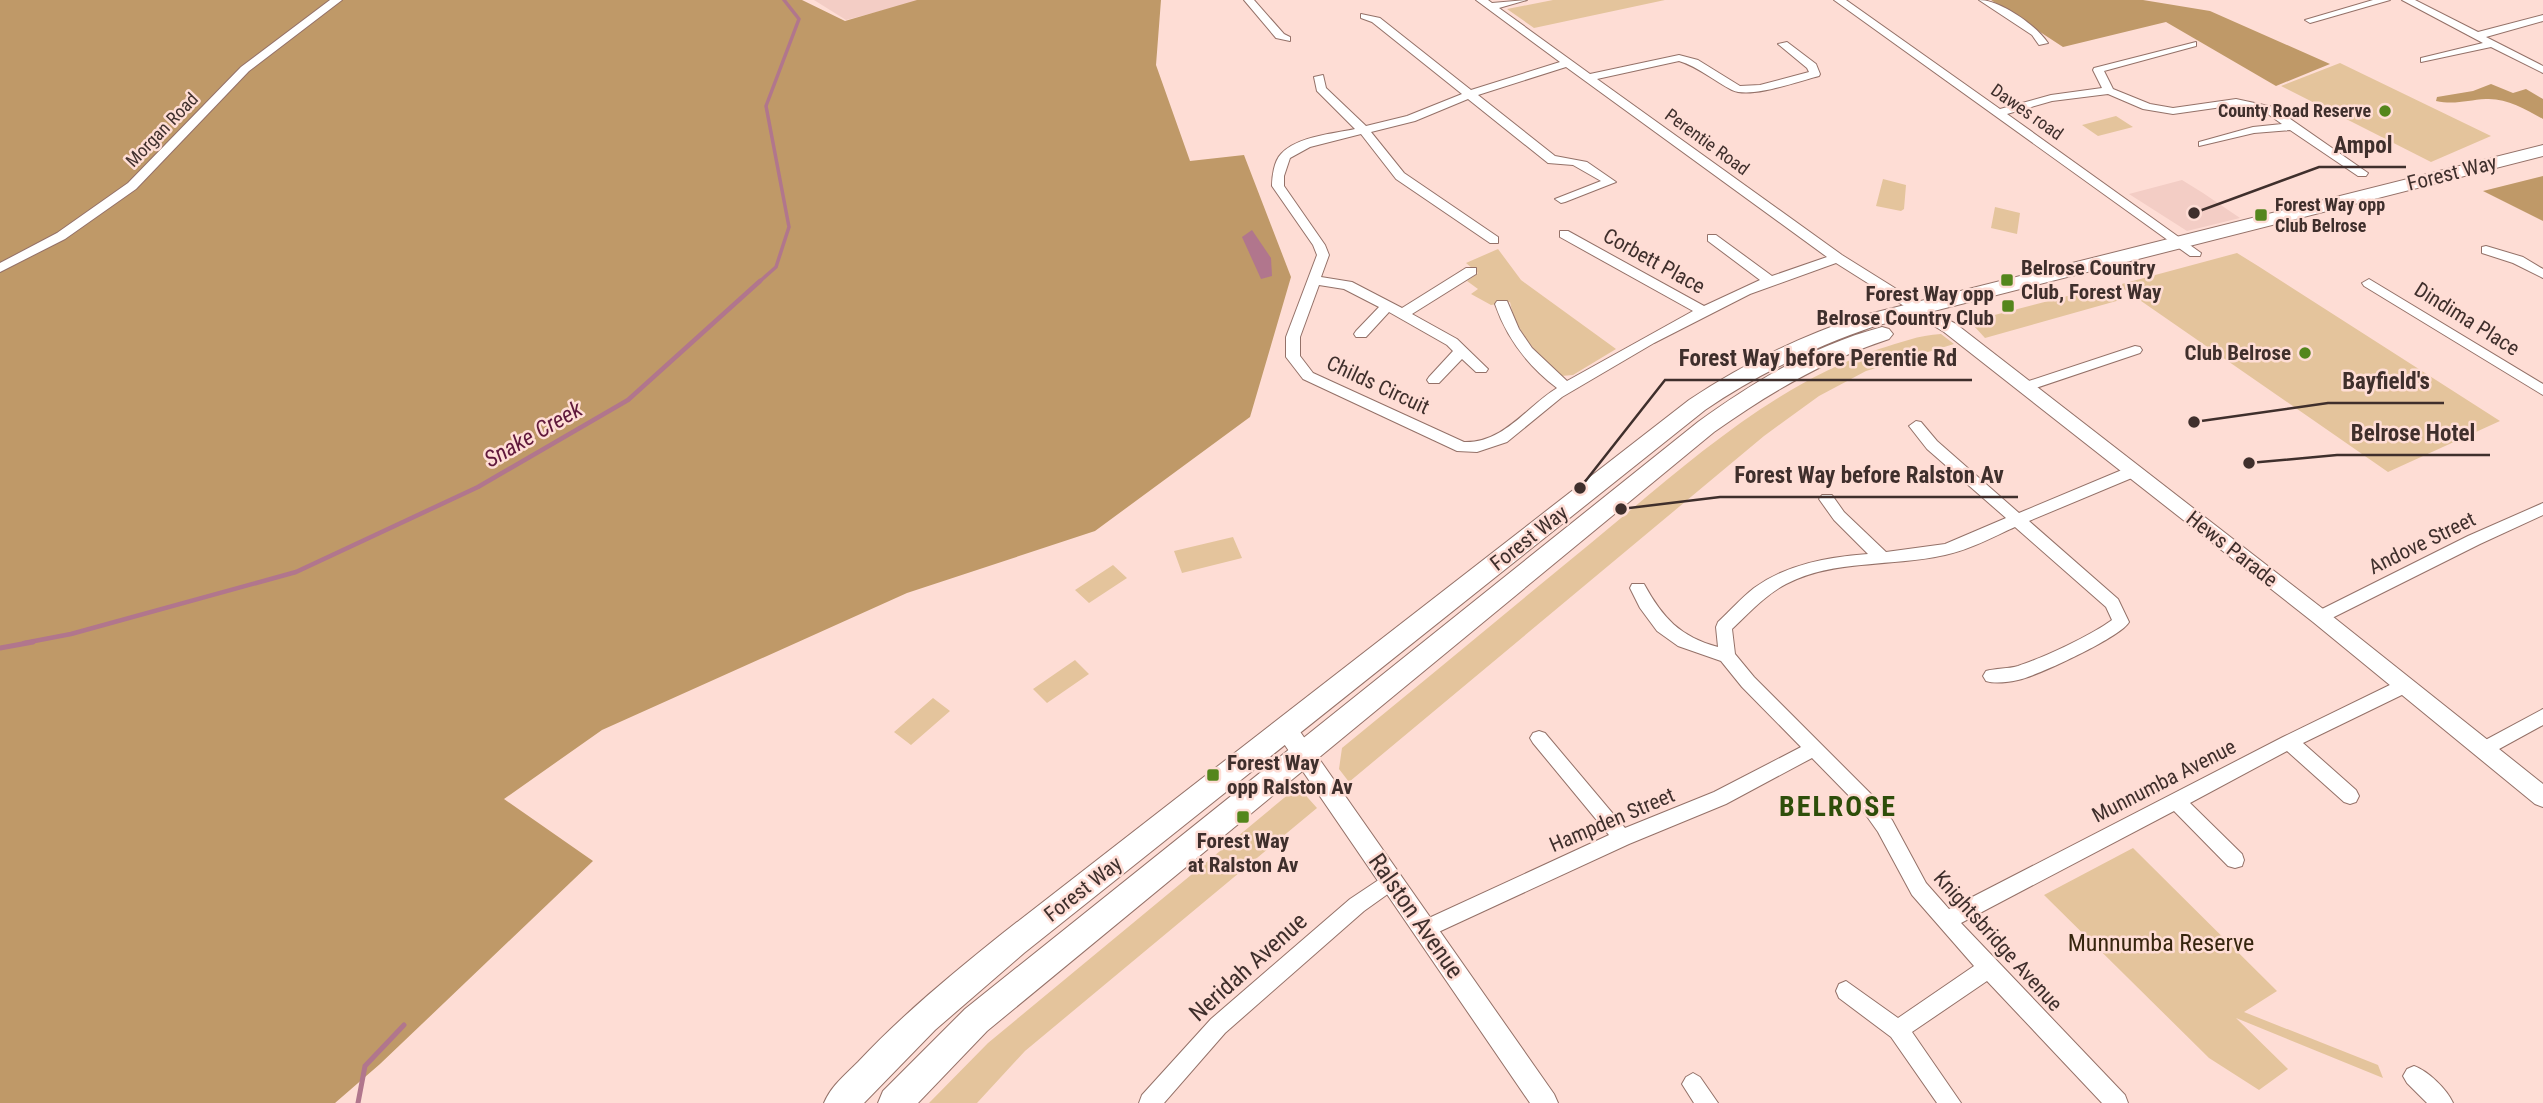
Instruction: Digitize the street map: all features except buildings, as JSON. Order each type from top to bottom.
[{"type":"main road","name":"Forest Way","points":[[2187,247],[2543,150]]},
{"type":"main road","name":"Forest Way","points":[[841,1103],[878,1061],[945,997],[1294,741],[1706,426],[1783,374],[1926,313],[2187,247],[2543,163]]},
{"type":"main road","name":"Forest Way","points":[[895,1103],[976,1020],[1294,741]]},
{"type":"street","name":"Morgan Road","points":[[0,268],[69,231],[132,186],[245,69],[337,0]]},
{"type":"street","points":[[1249,0],[1280,36],[1286,39]]},
{"type":"street","points":[[1485,3],[1522,0]]},
{"type":"street","name":"Dawes road","points":[[1839,0],[2187,247]]},
{"type":"street","points":[[1984,0],[2036,33],[2043,43]]},
{"type":"street","points":[[2310,20],[2385,0]]},
{"type":"street","points":[[2407,0],[2543,70]]},
{"type":"street","name":"Perentie Road","points":[[1485,3],[1837,258],[1926,313]]},
{"type":"street","points":[[1365,16],[1376,20],[1552,160],[1566,159],[1588,164],[1610,182],[1561,199]]},
{"type":"street","points":[[2476,36],[2543,18]]},
{"type":"street","points":[[1588,78],[1679,58],[1694,62],[1738,89],[1760,88],[1815,74],[1812,66],[1783,44]]},
{"type":"street","points":[[2109,91],[2099,74],[2102,68],[2192,44]]},
{"type":"street","points":[[2425,60],[2492,44]]},
{"type":"street","name":"Childs Circuit","points":[[1568,63],[1471,94],[1411,119],[1295,148],[1286,156],[1281,164],[1278,186],[1319,245],[1323,255],[1293,337],[1292,349],[1298,366],[1326,387],[1462,447],[1475,449],[1498,442],[1567,388],[1633,348],[1770,281],[1837,258]]},
{"type":"street","points":[[1320,77],[1321,89],[1364,131],[1410,185],[1494,240]]},
{"type":"street","points":[[1998,113],[2051,98],[2109,91],[2147,107],[2173,111],[2222,103],[2249,103],[2269,109],[2362,173]]},
{"type":"street","points":[[2203,144],[2253,130],[2294,126]]},
{"type":"street","name":"Corbett Place","points":[[1564,234],[1705,312]]},
{"type":"street","points":[[1712,238],[1770,281]]},
{"type":"street","name":"Corbett Place","points":[[1572,254],[1585,245]]},
{"type":"street","points":[[2486,250],[2518,260],[2543,274]]},
{"type":"street","points":[[1401,315],[1471,271]]},
{"type":"street","points":[[1315,280],[1347,285],[1462,350],[1481,369]]},
{"type":"street","name":"Dindima Place","points":[[2370,283],[2543,390]]},
{"type":"street","points":[[1502,304],[1513,333],[1540,367],[1567,388]]},
{"type":"street","points":[[1361,334],[1386,307]]},
{"type":"street","name":"Hews Parade","points":[[1926,313],[2134,471],[2543,797]]},
{"type":"street","points":[[1434,380],[1462,350]]},
{"type":"street","points":[[2025,387],[2134,350]]},
{"type":"street","points":[[1916,426],[1932,445],[2112,603],[2121,622],[2105,634],[2019,673],[1992,677]]},
{"type":"street","points":[[1638,589],[1664,630],[1691,647],[1727,656],[1724,627],[1761,592],[1784,578],[1813,567],[1926,555],[1948,549],[2134,471]]},
{"type":"street","points":[[1827,499],[1839,516],[1882,558]]},
{"type":"street","name":"Andove Street","points":[[2320,617],[2474,540],[2543,509]]},
{"type":"street","name":"Knightsbridge Avenue","points":[[1727,656],[1748,682],[1867,802],[1885,825],[1919,889],[1989,968],[2117,1103]]},
{"type":"street","name":"Munnumba Avenue","points":[[1946,921],[2289,742],[2404,687]]},
{"type":"street","points":[[2484,750],[2543,716]]},
{"type":"street","points":[[1538,738],[1622,838]]},
{"type":"street","name":"Ralston Avenue","points":[[1294,741],[1545,1103]]},
{"type":"street","points":[[2289,742],[2350,796]]},
{"type":"street","name":"Hampden Street","points":[[1425,929],[1622,838],[1720,798],[1815,748]]},
{"type":"street","points":[[2176,801],[2235,860]]},
{"type":"street","name":"Neridah Avenue","points":[[1150,1103],[1218,1026],[1357,905],[1392,880]]},
{"type":"street","points":[[1898,1030],[1989,968]]},
{"type":"street","points":[[1846,991],[1898,1030],[1950,1103]]},
{"type":"street","points":[[2414,1076],[2442,1103]]},
{"type":"street","points":[[1693,1084],[1707,1103]]},
{"type":"shaded area","points":[[0,0],[802,0],[845,21],[917,0],[1161,0],[1156,65],[1190,161],[1244,155],[1291,277],[1250,417],[1095,531],[907,593],[602,730],[504,799],[593,861],[380,1064],[335,1103],[0,1103]]},
{"type":"shaded area","points":[[814,0],[923,0],[846,20]]},
{"type":"shaded area","points":[[1991,0],[2143,0],[2210,11],[2330,64],[2276,86],[2166,22],[2063,47]]},
{"type":"shaded area","points":[[2491,84],[2513,93],[2526,89],[2543,99],[2543,119],[2501,100],[2449,103],[2436,101],[2437,97],[2473,91]]},
{"type":"shaded area","points":[[2543,176],[2543,221],[2483,191]]},
{"type":"shaded area","points":[[2182,180],[2240,218],[2187,231],[2129,194]]},
{"type":"shaded area","points":[[1252,230],[1271,258],[1272,276],[1261,279],[1242,237]]},
{"type":"green space","points":[[1553,0],[1665,0],[1534,28],[1507,9]]},
{"type":"green space","name":"County Road Reserve","points":[[2340,63],[2491,136],[2431,162],[2281,86]]},
{"type":"green space","points":[[2116,116],[2133,127],[2098,136],[2082,125]]},
{"type":"green space","points":[[1883,179],[1906,185],[1904,209],[1901,211],[1876,206]]},
{"type":"green space","points":[[1995,207],[2020,213],[2017,234],[1991,228]]},
{"type":"green space","points":[[1498,249],[1521,280],[1616,349],[1573,375],[1561,376],[1536,352],[1523,334],[1510,302],[1491,305],[1471,294],[1478,289],[1467,281],[1478,273],[1466,263]]},
{"type":"green space","name":"Club Belrose","points":[[2237,253],[2500,421],[2388,472],[2118,285]]},
{"type":"green space","points":[[2102,287],[2120,300],[1985,338],[1974,326],[1983,318]]},
{"type":"green space","points":[[1941,334],[1954,344],[1866,371],[1819,396],[1764,436],[1349,782],[1339,769],[1342,748],[1727,433],[1800,385],[1838,365],[1902,342]]},
{"type":"green space","points":[[1233,537],[1242,558],[1182,573],[1174,551]]},
{"type":"green space","points":[[1113,565],[1127,578],[1089,603],[1075,590]]},
{"type":"green space","points":[[1075,660],[1089,674],[1047,703],[1033,689]]},
{"type":"green space","points":[[933,698],[950,711],[911,745],[894,732]]},
{"type":"green space","points":[[1300,789],[1317,808],[1025,1051],[977,1103],[929,1103],[988,1043],[1290,793]]},
{"type":"green space","name":"Munnumba Reserve","points":[[2133,848],[2277,991],[2244,1012],[2378,1065],[2383,1078],[2236,1018],[2288,1069],[2259,1090],[2209,1058],[2044,895]]},
{"type":"waterway","name":"Snake Creek","points":[[758,283],[776,267],[789,227],[766,106],[799,19],[784,0]]},
{"type":"waterway","name":"Snake Creek","points":[[24,643],[71,634],[296,572],[478,487],[628,400],[760,281]]},
{"type":"waterway","name":"Snake Creek","points":[[0,648],[33,642]]},
{"type":"waterway","points":[[358,1103],[365,1066],[404,1025]]},
{"type":"place","name":"County Road Reserve","points":[[2385,111]]},
{"type":"place","name":"Ampol","points":[[2194,213]]},
{"type":"place","name":"Forest Way opp Club Belrose","points":[[2261,215]]},
{"type":"place","name":"Belrose Country Club, Forest Way","points":[[2007,280]]},
{"type":"place","name":"Forest Way opp Belrose Country Club","points":[[2008,306]]},
{"type":"place","name":"Club Belrose","points":[[2305,353]]},
{"type":"place","name":"Bayfield's","points":[[2194,422]]},
{"type":"place","name":"Belrose Hotel","points":[[2249,463]]},
{"type":"place","name":"Forest Way before Perentie Rd","points":[[1580,488]]},
{"type":"place","name":"Forest Way before Ralston Av","points":[[1621,509]]},
{"type":"place","name":"Forest Way opp Ralston Av","points":[[1213,775]]},
{"type":"place","name":"Forest Way at Ralston Av","points":[[1243,817]]},
{"type":"district","name":"BELROSE","points":[[1838,806]]}]
